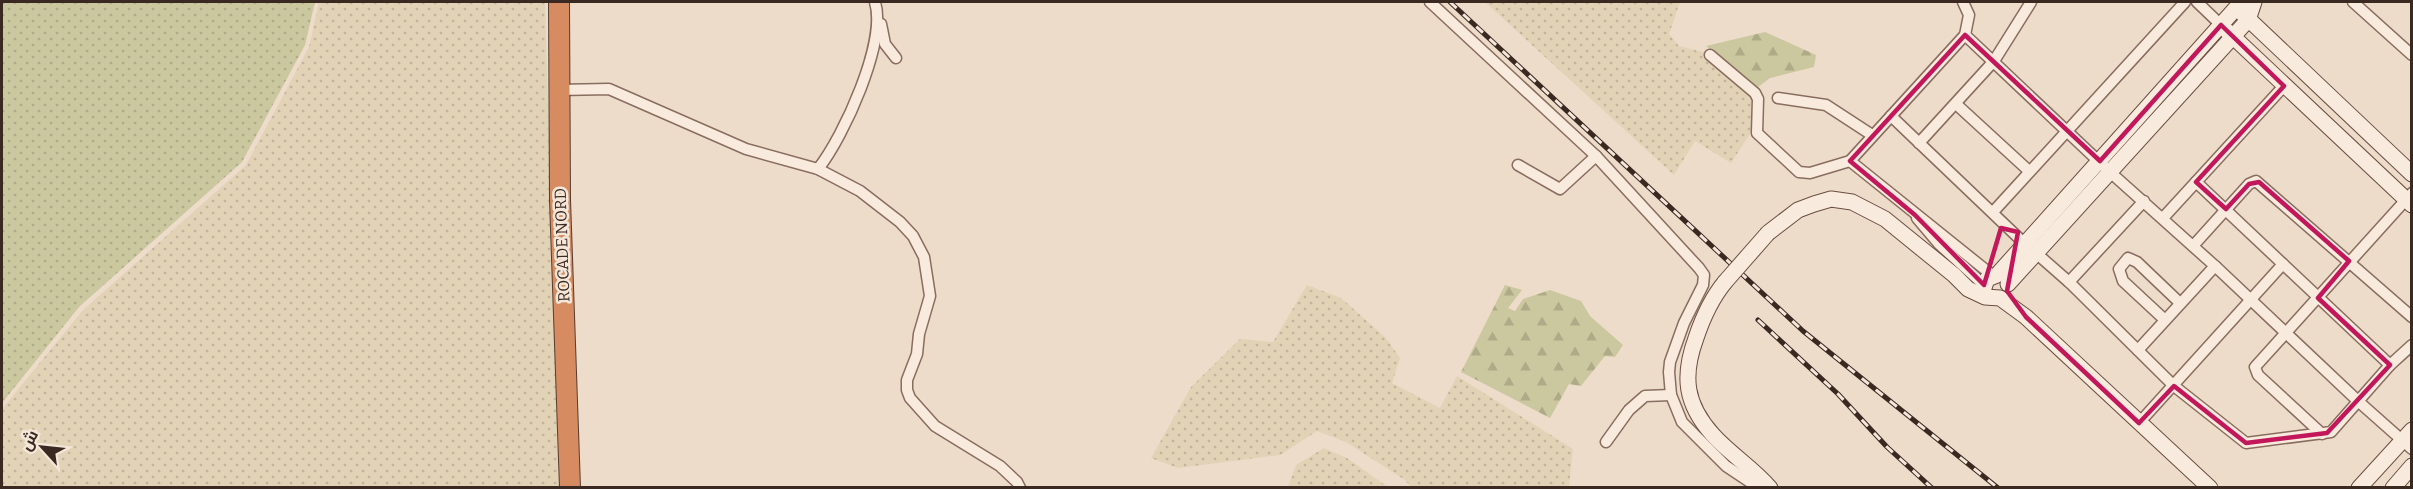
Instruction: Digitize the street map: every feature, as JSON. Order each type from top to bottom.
[{"type":"highway","name":"ROCADE NORD","points":[[559,2],[558,90],[570,488]]},
{"type":"street","points":[[875,2],[885,44],[896,58]]},
{"type":"street","points":[[1430,2],[1596,156],[1700,268],[1704,275],[1699,296],[1684,323],[1670,362],[1671,395],[1682,422],[1726,466],[1756,486]]},
{"type":"street","points":[[1710,55],[1755,93],[1758,99],[1757,134],[1799,172],[1810,173],[1850,161],[1965,35],[1969,15],[1963,2]]},
{"type":"street","points":[[1919,143],[1994,61],[2031,2]]},
{"type":"street","points":[[1993,212],[2185,2]]},
{"type":"street","points":[[2197,2],[2284,86],[2409,199],[2349,261],[2256,367],[2255,373],[2322,434]]},
{"type":"street","points":[[2105,166],[2248,20],[2253,2],[2233,4]]},
{"type":"street","points":[[2353,2],[2412,55]]},
{"type":"street","points":[[1770,488],[1726,449],[1699,418],[1686,384],[1688,358],[1712,298],[1768,233],[1798,210],[1814,204],[1831,199],[1852,202],[1885,219],[1976,294],[1995,287],[2105,166],[2221,25],[2233,4]]},
{"type":"street","points":[[2233,4],[2412,174]]},
{"type":"street","points":[[818,169],[846,123],[868,65],[877,30],[877,16]]},
{"type":"street","points":[[1965,35],[2216,266],[2359,402],[2408,439],[2359,488]]},
{"type":"street","points":[[2163,218],[2284,86]]},
{"type":"street","points":[[558,90],[609,89],[746,149],[818,169],[877,203],[913,236],[924,257],[930,296],[919,334],[917,354],[907,380],[910,398],[935,426],[1000,466],[1017,482],[1020,488]]},
{"type":"street","points":[[1778,98],[1826,105],[1872,135]]},
{"type":"street","points":[[1956,105],[2029,171]]},
{"type":"street","points":[[1891,116],[2069,282],[2174,386],[2246,443],[2322,434],[2336,429],[2390,365],[2412,345]]},
{"type":"street","points":[[1518,165],[1560,189],[1596,156]]},
{"type":"street","points":[[1850,161],[1915,215],[1933,226],[2026,317],[2210,488]]},
{"type":"street","points":[[2193,246],[2249,184],[2253,181],[2259,182],[2412,317]]},
{"type":"street","points":[[2196,183],[2390,365]]},
{"type":"street","points":[[2069,282],[2144,201]]},
{"type":"street","points":[[2165,320],[2122,280],[2119,269],[2128,258],[2137,262],[2180,303]]},
{"type":"street","points":[[2139,423],[2283,264]]},
{"type":"street","points":[[2138,350],[2216,266]]},
{"type":"street","points":[[1606,442],[1629,410],[1645,396],[1671,395]]},
{"type":"street","points":[[1743,463],[1756,486]]},
{"type":"street","points":[[2393,488],[2412,466]]},
{"type":"highlighted area","points":[[2221,25],[2284,86],[2196,182],[2226,209],[2249,184],[2259,182],[2349,261],[2318,298],[2390,365],[2327,433],[2246,443],[2174,386],[2139,423],[2026,317],[2007,291],[2018,232],[2001,228],[1984,285],[1915,215],[1850,161],[1965,35],[2100,161]]},
{"type":"shaded area","points":[[319,2],[545,2],[559,487],[2,488],[2,409],[83,310],[246,165],[309,47]]},
{"type":"shaded area","points":[[1485,2],[1680,2],[1669,34],[1679,46],[1707,53],[1751,95],[1754,113],[1750,134],[1731,163],[1695,141],[1674,175]]},
{"type":"shaded area","points":[[1307,285],[1341,298],[1386,338],[1400,358],[1392,383],[1440,408],[1457,376],[1573,449],[1569,487],[1411,487],[1405,480],[1346,442],[1317,431],[1280,455],[1178,468],[1151,458],[1191,387],[1240,339],[1273,342]]},
{"type":"shaded area","points":[[1324,448],[1347,458],[1388,487],[1288,487],[1296,465]]},
{"type":"green space","points":[[2,2],[315,2],[305,45],[242,162],[79,307],[2,403]]},
{"type":"green space","points":[[1765,32],[1816,55],[1814,67],[1770,78],[1758,87],[1706,46]]},
{"type":"green space","points":[[1505,285],[1522,290],[1508,308],[1515,311],[1523,299],[1550,290],[1581,301],[1590,316],[1623,345],[1615,357],[1605,356],[1581,386],[1569,384],[1550,418],[1461,372]]},
{"type":"railway","points":[[1450,2],[1803,331],[1998,488]]},
{"type":"railway","points":[[1758,320],[1838,394],[1887,447],[1932,488]]}]
